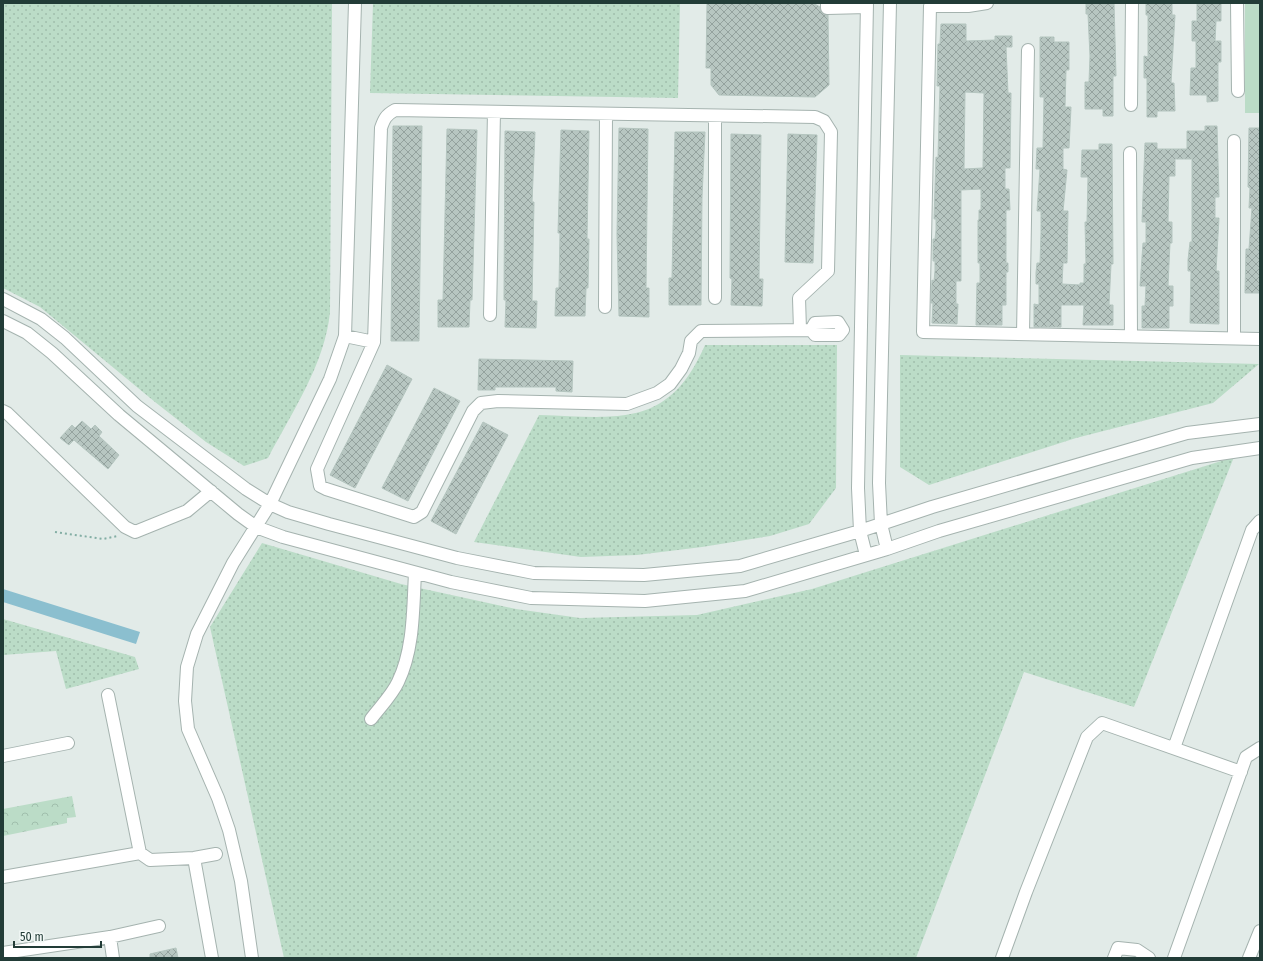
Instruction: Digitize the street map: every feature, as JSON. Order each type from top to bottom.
[{"type":"street","points":[[252,958],[240,881],[229,830],[212,784],[188,729],[185,701],[187,668],[197,634],[233,563],[270,504],[330,379],[345,336],[355,3]]},
{"type":"street","points":[[887,549],[881,524],[879,483],[881,331],[890,3]]},
{"type":"street","points":[[986,3],[968,6],[930,6],[923,332],[1260,339]]},
{"type":"street","points":[[1131,106],[1132,3]]},
{"type":"street","points":[[1237,3],[1238,91]]},
{"type":"street","points":[[827,5],[867,5],[858,488],[860,531],[866,555]]},
{"type":"street","points":[[1023,334],[1028,50]]},
{"type":"street","points":[[805,330],[799,298],[828,271],[831,132],[824,121],[815,117],[395,110],[388,113],[381,128],[374,342],[317,469],[317,479],[320,486],[326,489],[414,518],[422,512],[473,411],[481,403],[498,401],[627,404],[657,393],[670,384],[686,358],[691,341],[701,332],[805,330],[815,323],[838,322],[843,330],[881,331]]},
{"type":"street","points":[[490,315],[494,112]]},
{"type":"street","points":[[605,307],[606,114]]},
{"type":"street","points":[[715,116],[715,298]]},
{"type":"street","points":[[1234,141],[1234,338]]},
{"type":"street","points":[[1130,153],[1131,336]]},
{"type":"street","points":[[3,299],[34,315],[59,333],[137,406],[246,489],[270,504],[288,512],[329,524],[449,556],[534,573],[644,575],[740,566],[860,531],[932,507],[1187,433],[1260,424]]},
{"type":"street","points":[[3,321],[27,333],[52,353],[118,415],[238,514],[256,527],[321,548],[415,573],[451,582],[531,598],[645,600],[745,590],[887,549],[939,531],[1192,458],[1260,448]]},
{"type":"street","points":[[345,336],[374,342]]},
{"type":"street","points":[[3,411],[7,413],[125,527],[135,532],[187,511],[210,491]]},
{"type":"street","points":[[1174,748],[1252,530],[1260,521]]},
{"type":"street","points":[[371,719],[397,683],[406,661],[410,636],[415,573]]},
{"type":"street","points":[[108,695],[140,853],[150,860],[194,858],[216,854]]},
{"type":"street","points":[[1002,958],[1026,892],[1087,737],[1102,723],[1241,772]]},
{"type":"street","points":[[3,756],[68,743]]},
{"type":"street","points":[[1174,958],[1246,757],[1260,748]]},
{"type":"street","points":[[3,877],[140,853]]},
{"type":"street","points":[[194,858],[212,958]]},
{"type":"street","points":[[3,953],[110,937],[159,926]]},
{"type":"street","points":[[1249,958],[1260,931]]},
{"type":"street","points":[[110,937],[112,958]]},
{"type":"street","points":[[1114,958],[1118,948],[1137,950],[1149,958]]},
{"type":"path","points":[[55,532],[103,539],[135,532]]},
{"type":"green space","points":[[3,3],[332,3],[330,312],[322,350],[315,369],[268,458],[244,466],[206,442],[40,307],[3,288]]},
{"type":"green space","points":[[373,3],[680,3],[678,98],[370,93]]},
{"type":"green space","points":[[1245,3],[1260,3],[1260,113],[1245,113]]},
{"type":"green space","points":[[705,345],[837,345],[836,488],[809,524],[770,536],[702,547],[637,555],[581,557],[474,542],[539,415],[593,417],[616,416],[637,413],[657,405],[674,392],[690,372]]},
{"type":"green space","points":[[900,355],[1259,364],[1213,403],[1076,438],[929,485],[900,467]]},
{"type":"green space","points":[[1234,457],[1134,707],[1024,672],[916,958],[284,958],[210,627],[262,543],[401,584],[516,609],[580,618],[697,615],[812,589]]},
{"type":"green space","points":[[3,619],[135,657],[139,669],[66,689],[56,651],[3,655]]},
{"type":"green space","points":[[72,796],[76,817],[67,818],[67,823],[3,836],[3,809]]},
{"type":"water","points":[[3,589],[140,632],[136,644],[3,602]]},
{"type":"building","points":[[707,3],[813,3],[820,7],[821,12],[828,15],[829,85],[815,97],[719,95],[711,85],[711,68],[706,68]]},
{"type":"building","points":[[1086,3],[1114,3],[1116,76],[1113,76],[1113,116],[1103,116],[1103,109],[1085,109],[1085,82],[1089,82],[1090,56]]},
{"type":"building","points":[[1146,3],[1172,3],[1172,15],[1175,15],[1171,83],[1174,83],[1175,111],[1157,111],[1157,117],[1147,117],[1147,78],[1144,78],[1144,56],[1148,57],[1148,15],[1146,15]]},
{"type":"building","points":[[1197,3],[1221,3],[1221,21],[1216,21],[1215,41],[1221,41],[1221,62],[1218,62],[1218,101],[1207,102],[1207,95],[1190,95],[1191,68],[1196,68],[1196,41],[1192,41],[1192,21],[1197,21]]},
{"type":"building","points":[[941,24],[966,24],[966,41],[995,40],[995,36],[1012,36],[1012,47],[1006,47],[1008,93],[1011,93],[1010,168],[1005,168],[1005,189],[1009,189],[1010,210],[1006,210],[1006,263],[1008,263],[1008,272],[1006,272],[1006,305],[1002,305],[1002,325],[976,325],[977,283],[980,283],[980,263],[978,263],[978,220],[979,210],[981,210],[981,189],[961,190],[961,281],[956,281],[956,304],[958,304],[957,324],[932,323],[932,280],[934,281],[935,271],[935,261],[933,261],[933,239],[935,239],[936,230],[936,219],[934,219],[936,157],[938,158],[940,86],[937,86],[938,44],[940,44]],"holes":[[[965,92],[984,93],[983,168],[964,169]]]},
{"type":"building","points":[[1040,37],[1054,37],[1054,42],[1069,42],[1069,70],[1066,70],[1065,107],[1071,107],[1069,148],[1063,148],[1063,169],[1067,170],[1063,211],[1068,211],[1067,263],[1063,263],[1062,284],[1080,285],[1080,283],[1084,283],[1084,264],[1086,264],[1085,222],[1087,222],[1088,177],[1081,177],[1082,150],[1099,150],[1099,144],[1112,144],[1113,264],[1111,264],[1109,305],[1113,305],[1113,325],[1083,325],[1084,305],[1061,305],[1061,327],[1034,327],[1034,304],[1039,305],[1039,284],[1036,284],[1036,273],[1037,263],[1040,263],[1041,233],[1041,211],[1037,211],[1040,169],[1036,169],[1037,148],[1043,148],[1044,97],[1040,97]]},
{"type":"building","points":[[393,126],[422,126],[419,341],[391,341]]},
{"type":"building","points":[[1205,126],[1217,126],[1219,197],[1215,197],[1215,218],[1219,218],[1216,271],[1219,271],[1219,324],[1190,323],[1191,271],[1188,271],[1188,260],[1190,242],[1192,242],[1192,159],[1175,159],[1175,176],[1169,176],[1168,222],[1172,222],[1172,243],[1170,243],[1168,286],[1173,286],[1173,306],[1169,306],[1169,328],[1142,328],[1142,306],[1145,306],[1146,286],[1140,286],[1143,243],[1146,243],[1146,222],[1142,222],[1145,143],[1157,143],[1157,149],[1187,149],[1187,131],[1205,131]]},
{"type":"building","points":[[619,128],[648,129],[646,288],[649,288],[649,317],[619,316],[617,234]]},
{"type":"building","points":[[1249,128],[1260,128],[1260,293],[1245,293],[1246,249],[1249,249],[1252,208],[1249,208],[1250,188],[1248,187]]},
{"type":"building","points":[[447,129],[477,130],[472,300],[470,300],[469,327],[438,327],[438,300],[443,300]]},
{"type":"building","points":[[561,130],[589,131],[587,239],[589,239],[588,288],[586,288],[585,316],[555,316],[556,288],[559,288],[560,233],[558,233]]},
{"type":"building","points":[[505,131],[535,132],[532,202],[534,202],[532,301],[537,301],[536,328],[505,327]]},
{"type":"building","points":[[675,132],[705,132],[702,197],[701,305],[669,305],[669,278],[672,278]]},
{"type":"building","points":[[731,134],[761,135],[759,279],[763,279],[762,306],[731,305]]},
{"type":"building","points":[[788,134],[817,135],[813,263],[785,262]]},
{"type":"building","points":[[479,359],[573,361],[572,392],[556,391],[556,387],[495,387],[495,390],[478,390]]},
{"type":"building","points":[[387,365],[412,379],[355,488],[330,475]]},
{"type":"building","points":[[434,388],[460,401],[408,501],[382,488]]},
{"type":"building","points":[[82,421],[91,429],[95,425],[102,432],[99,436],[119,455],[108,469],[74,440],[69,445],[60,438],[72,425],[75,428]]},
{"type":"building","points":[[483,422],[508,435],[456,534],[431,521]]},
{"type":"building","points":[[176,948],[178,958],[150,958],[150,954]]}]
